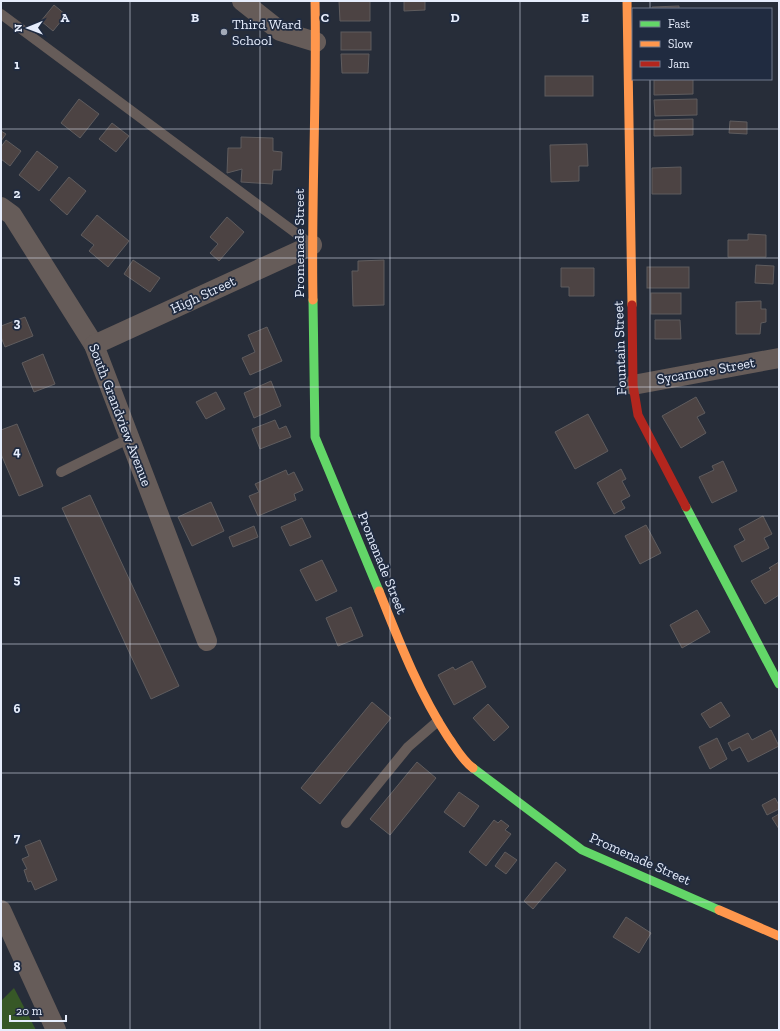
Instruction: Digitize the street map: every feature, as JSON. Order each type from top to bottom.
[{"type":"street","points":[[242,1],[280,31],[316,42]]},
{"type":"street","name":"Promenade Street","points":[[316,1],[312,245],[315,436],[413,674],[438,721],[465,762],[582,850],[779,936]]},
{"type":"street","name":"Fountain Street","points":[[627,1],[633,385],[638,415],[779,684]]},
{"type":"street","name":"South Grandview Avenue","points":[[1,207],[12,215],[94,345],[207,641]]},
{"type":"street","name":"High Street","points":[[94,345],[312,245]]},
{"type":"street","name":"Sycamore Street","points":[[633,385],[779,358]]},
{"type":"street","points":[[1,910],[56,1030]]},
{"type":"lane","points":[[1,14],[312,245]]},
{"type":"lane","points":[[61,472],[130,438]]},
{"type":"lane","points":[[346,823],[408,747],[438,721]]},
{"type":"green space","points":[[14,988],[36,1030],[1,1030],[1,1001]]},
{"type":"building","points":[[339,1],[370,1],[370,21],[340,21]]},
{"type":"building","points":[[404,1],[425,1],[425,10],[404,11]]},
{"type":"building","points":[[54,5],[66,15],[53,31],[41,21]]},
{"type":"building","points":[[679,6],[679,8],[652,8]]},
{"type":"building","points":[[341,32],[371,32],[371,50],[341,50]]},
{"type":"building","points":[[341,54],[369,54],[368,73],[342,73]]},
{"type":"building","points":[[545,76],[593,76],[593,96],[545,96]]},
{"type":"building","points":[[654,80],[693,80],[693,94],[654,95]]},
{"type":"building","points":[[79,99],[99,114],[80,138],[61,123]]},
{"type":"building","points":[[697,99],[697,115],[655,116],[654,100]]},
{"type":"building","points":[[693,119],[693,135],[654,136],[654,120]]},
{"type":"building","points":[[730,121],[747,122],[747,134],[729,133]]},
{"type":"building","points":[[112,123],[129,136],[116,152],[99,139]]},
{"type":"building","points":[[1,131],[6,134],[1,141]]},
{"type":"building","points":[[241,137],[273,138],[273,151],[282,152],[281,170],[273,170],[272,184],[241,182],[242,169],[227,173],[228,148],[241,148]]},
{"type":"building","points":[[6,140],[21,151],[10,166],[1,159],[1,147]]},
{"type":"building","points":[[587,144],[588,166],[579,166],[579,181],[551,182],[550,145]]},
{"type":"building","points":[[37,151],[58,167],[39,191],[19,175]]},
{"type":"building","points":[[681,167],[681,194],[652,194],[652,168]]},
{"type":"building","points":[[69,177],[86,191],[67,215],[50,200]]},
{"type":"building","points":[[97,215],[129,241],[108,267],[89,251],[94,245],[81,235]]},
{"type":"building","points":[[227,217],[244,232],[219,261],[210,253],[218,244],[210,237]]},
{"type":"building","points":[[748,234],[766,235],[766,257],[728,257],[728,240],[748,240]]},
{"type":"building","points":[[133,260],[160,278],[150,292],[124,274]]},
{"type":"building","points":[[384,260],[384,305],[353,306],[352,271],[358,271],[358,261]]},
{"type":"building","points":[[756,265],[774,266],[773,284],[755,283]]},
{"type":"building","points":[[647,267],[689,267],[689,288],[647,288]]},
{"type":"building","points":[[561,268],[594,268],[594,296],[569,296],[569,287],[561,287]]},
{"type":"building","points":[[651,293],[681,293],[681,314],[651,314]]},
{"type":"building","points":[[761,301],[761,309],[766,309],[766,322],[761,323],[760,334],[736,334],[736,302]]},
{"type":"building","points":[[25,317],[33,336],[5,347],[1,337],[1,326]]},
{"type":"building","points":[[655,320],[680,320],[681,339],[655,339]]},
{"type":"building","points":[[267,327],[282,361],[250,375],[242,358],[255,352],[248,335]]},
{"type":"building","points":[[43,354],[55,384],[34,392],[22,363]]},
{"type":"building","points":[[271,381],[281,406],[254,418],[244,393]]},
{"type":"building","points":[[216,392],[225,409],[206,419],[196,402]]},
{"type":"building","points":[[696,397],[705,413],[697,417],[706,433],[681,448],[662,416]]},
{"type":"building","points":[[588,414],[608,451],[575,469],[555,432]]},
{"type":"building","points":[[275,420],[279,429],[286,426],[291,437],[260,449],[252,429]]},
{"type":"building","points":[[17,424],[43,486],[19,496],[1,454],[1,430]]},
{"type":"building","points":[[723,461],[737,491],[712,503],[699,477],[714,470],[712,466]]},
{"type":"building","points":[[621,469],[626,479],[622,481],[630,496],[621,501],[625,508],[614,514],[597,483]]},
{"type":"building","points":[[286,470],[288,475],[294,472],[303,490],[294,494],[296,500],[258,516],[249,496],[259,492],[255,484]]},
{"type":"building","points":[[90,495],[179,686],[151,699],[62,508]]},
{"type":"building","points":[[211,502],[224,531],[192,546],[178,517]]},
{"type":"building","points":[[763,516],[772,534],[764,538],[769,548],[742,562],[734,546],[745,540],[739,529]]},
{"type":"building","points":[[302,518],[311,537],[290,546],[281,527]]},
{"type":"building","points":[[646,525],[661,553],[640,564],[625,536]]},
{"type":"building","points":[[254,526],[258,537],[233,547],[229,537]]},
{"type":"building","points":[[322,560],[337,591],[316,601],[300,570]]},
{"type":"building","points":[[779,562],[779,595],[765,604],[751,581],[771,570],[769,568]]},
{"type":"building","points":[[351,607],[363,636],[338,646],[326,618]]},
{"type":"building","points":[[697,610],[710,632],[682,648],[670,625]]},
{"type":"building","points":[[472,661],[486,687],[454,705],[438,675],[453,667],[455,670]]},
{"type":"building","points":[[372,702],[391,718],[320,804],[301,788]]},
{"type":"building","points":[[721,702],[730,716],[710,728],[701,714]]},
{"type":"building","points":[[488,704],[509,727],[494,741],[473,718]]},
{"type":"building","points":[[771,730],[779,746],[748,762],[740,747],[732,751],[728,743],[748,733],[752,740]]},
{"type":"building","points":[[717,738],[727,759],[710,769],[699,747]]},
{"type":"building","points":[[417,762],[436,778],[390,835],[370,819]]},
{"type":"building","points":[[459,792],[479,806],[464,827],[444,812]]},
{"type":"building","points":[[775,798],[779,805],[779,809],[767,815],[762,805]]},
{"type":"building","points":[[779,814],[779,829],[772,818]]},
{"type":"building","points":[[494,820],[498,823],[501,820],[509,826],[505,830],[511,834],[486,866],[469,852]]},
{"type":"building","points":[[40,840],[57,880],[35,890],[31,881],[28,882],[24,870],[27,869],[22,859],[29,856],[25,846]]},
{"type":"building","points":[[505,852],[517,860],[506,874],[495,866]]},
{"type":"building","points":[[556,862],[566,870],[533,909],[524,901]]},
{"type":"building","points":[[626,917],[651,933],[639,953],[613,937]]},
{"type":"traffic: fast","points":[[313,300],[315,437],[379,591]]},
{"type":"traffic: fast","points":[[686,507],[779,684]]},
{"type":"traffic: fast","points":[[473,768],[582,850],[719,910]]},
{"type":"traffic: slow","points":[[313,300],[315,1]]},
{"type":"traffic: slow","points":[[627,1],[632,305]]},
{"type":"traffic: slow","points":[[379,591],[410,666],[427,702],[457,750],[473,768]]},
{"type":"traffic: slow","points":[[719,910],[779,936]]},
{"type":"traffic: jam","points":[[632,305],[633,385],[638,415],[686,507]]},
{"type":"place","name":"Third Ward School","points":[[224,32]]}]
